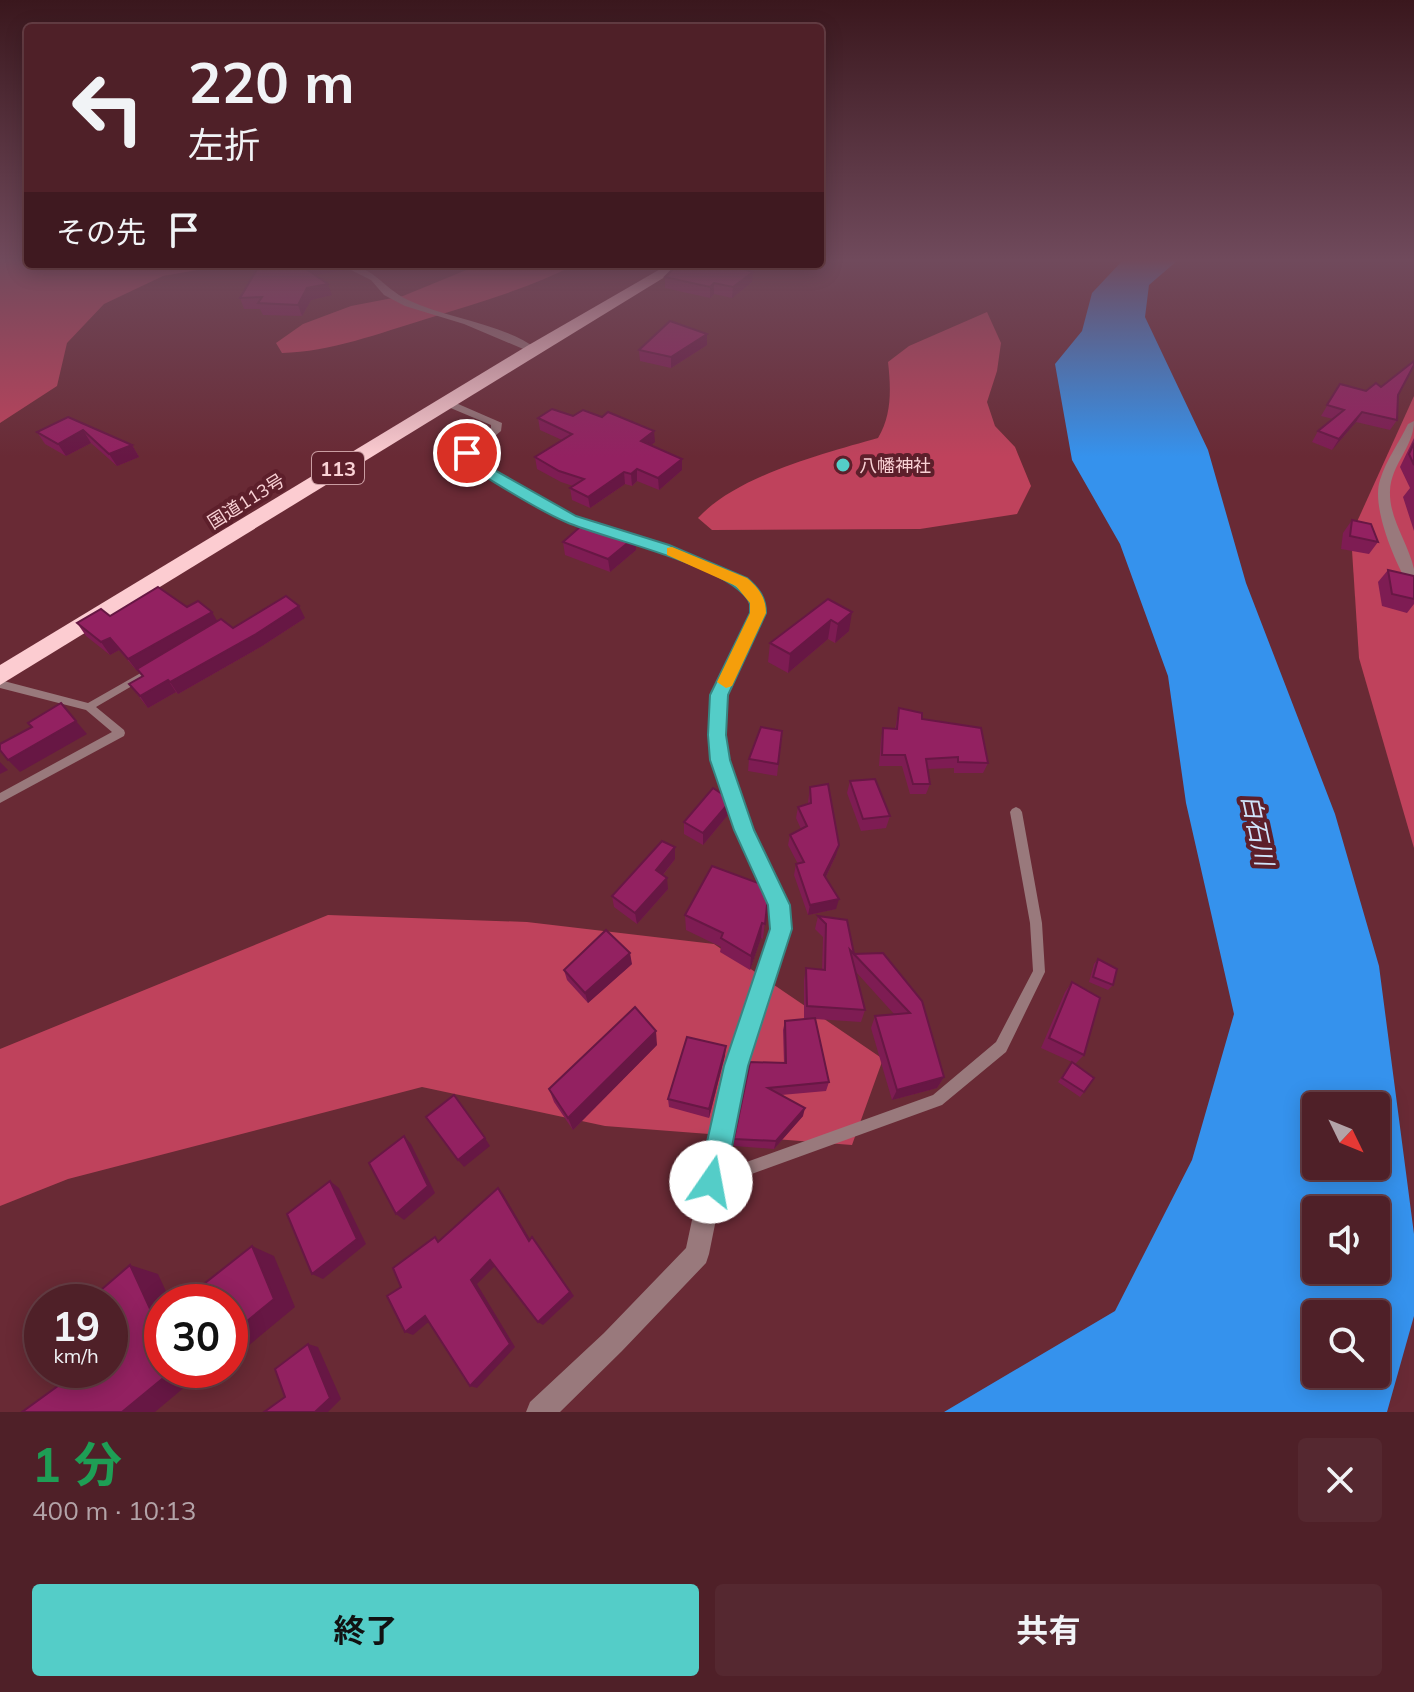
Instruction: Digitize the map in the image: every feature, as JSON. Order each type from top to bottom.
[{"type":"highway","name":"国道113号","points":[[0,676],[570,326]]},
{"type":"street","points":[[476,326],[532,349]]},
{"type":"street","points":[[445,402],[496,423],[497,429],[467,453],[469,461],[571,519],[664,548],[741,582],[751,590],[758,603],[758,613],[719,695],[717,735],[720,760],[744,830],[779,905],[781,929],[736,1066],[697,1254],[613,1342],[540,1412]]},
{"type":"street","points":[[1414,424],[1397,453],[1383,489],[1405,568],[1414,583]]},
{"type":"lane","points":[[89,707],[168,661]]},
{"type":"lane","points":[[0,684],[89,707],[120,733],[0,798]]},
{"type":"lane","points":[[711,1182],[937,1100],[1001,1047],[1039,972],[1036,923],[1016,812]]},
{"type":"shaded area","points":[[0,326],[83,326],[67,343],[57,386],[0,423]]},
{"type":"shaded area","points":[[300,326],[403,326],[355,341],[300,352],[282,353],[276,343]]},
{"type":"shaded area","points":[[955,326],[993,326],[1001,343],[997,371],[987,402],[995,426],[1015,447],[1031,486],[1017,514],[920,529],[712,530],[698,518],[714,503],[758,478],[878,438],[886,420],[889,401],[888,362],[909,346]]},
{"type":"shaded area","points":[[1414,396],[1414,848],[1359,658],[1351,535]]},
{"type":"shaded area","points":[[328,915],[527,922],[714,944],[883,1059],[852,1145],[605,1126],[422,1087],[68,1179],[0,1206],[0,1049]]},
{"type":"water","name":"白石川","points":[[1083,326],[1149,326],[1208,450],[1246,583],[1335,814],[1379,966],[1414,1234],[1414,1316],[1387,1412],[944,1412],[1115,1311],[1192,1160],[1234,1014],[1186,803],[1168,676],[1120,544],[1072,460],[1055,364]]},
{"type":"building","points":[[665,326],[684,326],[707,334],[671,357],[639,350]]},
{"type":"building","points":[[1414,361],[1398,395],[1397,420],[1362,412],[1339,439],[1318,431],[1344,410],[1327,405],[1340,384],[1366,391],[1376,383],[1381,387]]},
{"type":"building","points":[[552,409],[573,416],[583,410],[602,417],[608,412],[654,431],[641,441],[682,459],[658,478],[637,469],[631,474],[624,472],[588,497],[570,488],[584,479],[559,471],[535,457],[572,434],[538,418]]},
{"type":"building","points":[[68,417],[132,445],[109,454],[83,430],[58,444],[37,432]]},
{"type":"building","points":[[1414,443],[1414,465],[1409,454]]},
{"type":"building","points":[[1352,520],[1371,524],[1378,542],[1350,536]]},
{"type":"building","points":[[581,526],[607,534],[614,528],[635,537],[608,559],[563,542]]},
{"type":"building","points":[[1388,570],[1414,576],[1414,599],[1392,594]]},
{"type":"building","points":[[158,587],[187,607],[198,601],[212,612],[128,659],[110,638],[101,642],[77,623],[101,609],[110,616]]},
{"type":"building","points":[[286,596],[299,606],[256,634],[140,696],[129,684],[143,676],[137,669],[221,619],[233,628]]},
{"type":"building","points":[[828,599],[852,612],[838,624],[831,620],[790,654],[770,643]]},
{"type":"building","points":[[61,703],[76,721],[8,760],[0,750],[0,744],[32,727],[28,723]]},
{"type":"building","points":[[899,708],[922,713],[922,719],[981,728],[988,763],[958,762],[958,757],[926,759],[930,784],[913,784],[905,755],[882,755],[883,728],[897,729]]},
{"type":"building","points":[[761,727],[782,731],[778,764],[749,759]]},
{"type":"building","points":[[875,779],[890,816],[863,819],[850,781]]},
{"type":"building","points":[[828,784],[839,845],[824,875],[839,899],[810,905],[796,864],[804,862],[790,835],[807,826],[798,807],[811,803],[810,787]]},
{"type":"building","points":[[713,788],[725,796],[728,804],[703,833],[684,822]]},
{"type":"building","points":[[662,841],[675,847],[656,870],[667,878],[635,913],[612,896]]},
{"type":"building","points":[[712,866],[766,886],[765,924],[762,923],[751,956],[721,938],[723,933],[685,915]]},
{"type":"building","points":[[818,916],[847,920],[854,954],[883,953],[922,1001],[944,1077],[897,1090],[875,1016],[910,1013],[850,950],[865,1010],[807,1006],[806,968],[825,970],[826,924]]},
{"type":"building","points":[[606,930],[630,953],[585,993],[564,970]]},
{"type":"building","points":[[1098,959],[1117,969],[1113,985],[1093,977]]},
{"type":"building","points":[[1072,982],[1100,998],[1084,1055],[1049,1038]]},
{"type":"building","points":[[635,1007],[656,1031],[568,1118],[549,1089]]},
{"type":"building","points":[[815,1018],[829,1082],[768,1088],[805,1108],[776,1141],[734,1139],[750,1062],[786,1063],[785,1021]]},
{"type":"building","points":[[687,1037],[726,1046],[709,1109],[668,1099]]},
{"type":"building","points":[[1072,1062],[1094,1078],[1084,1092],[1062,1078]]},
{"type":"building","points":[[454,1095],[485,1138],[458,1160],[426,1117]]},
{"type":"building","points":[[404,1136],[428,1186],[396,1214],[369,1163]]},
{"type":"building","points":[[330,1181],[357,1239],[312,1274],[287,1214]]},
{"type":"building","points":[[498,1188],[529,1241],[532,1237],[570,1292],[538,1322],[490,1260],[471,1280],[510,1344],[470,1386],[425,1316],[405,1332],[387,1296],[401,1287],[393,1268],[435,1237],[438,1242]]},
{"type":"building","points":[[252,1246],[274,1299],[248,1320],[248,1284],[204,1284]]},
{"type":"building","points":[[130,1265],[144,1296],[144,1388],[151,1388],[122,1412],[22,1412],[55,1388],[128,1388],[128,1284],[108,1284]]},
{"type":"building","points":[[308,1344],[330,1398],[315,1412],[264,1412],[285,1397],[275,1369]]},
{"type":"slow traffic","points":[[672,552],[741,582],[751,590],[758,603],[758,613],[726,682]]},
{"type":"place","name":"八幡神社","points":[[843,465]]},
{"type":"route","points":[[467,453],[469,461],[571,519],[664,548],[716,570],[741,582],[751,590],[758,603],[758,613],[719,695],[717,735],[720,760],[744,830],[779,905],[781,929],[775,955],[736,1066],[711,1182]]}]
